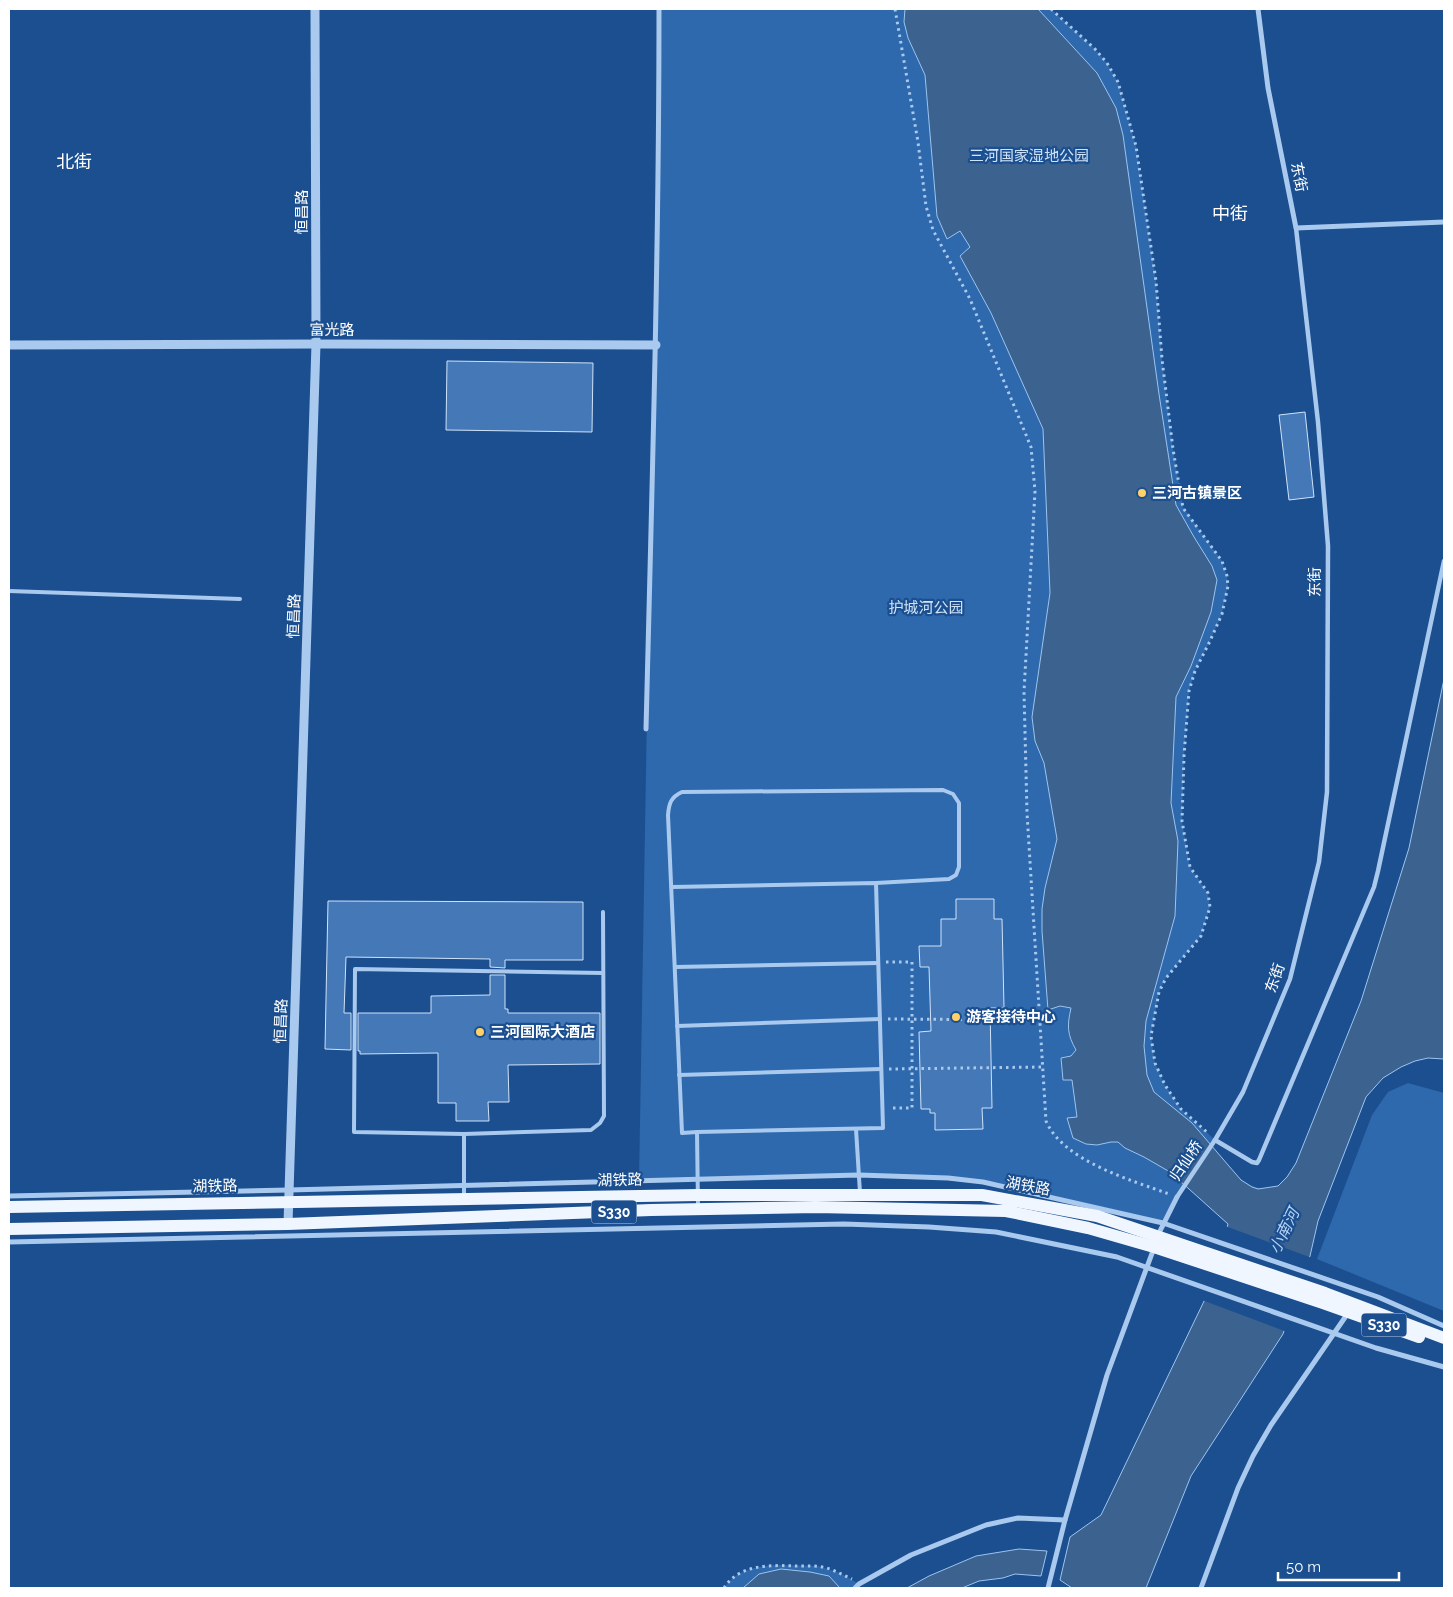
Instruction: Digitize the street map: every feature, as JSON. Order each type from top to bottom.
[{"type":"main road","name":"湖铁路","points":[[9,1207],[289,1196],[464,1199],[698,1195],[982,1195],[1097,1216],[1155,1242]]},
{"type":"main road","name":"湖铁路","points":[[9,1229],[288,1224],[698,1209],[816,1207],[1006,1211],[1155,1242],[1324,1298]]},
{"type":"main road","name":"S330","points":[[1324,1298],[1349,1312],[1444,1347]]},
{"type":"main road","name":"S330","points":[[1324,1298],[1444,1338]]},
{"type":"street","name":"恒昌路","points":[[288,1224],[316,344],[315,9]]},
{"type":"street","points":[[646,729],[656,345],[659,9]]},
{"type":"street","name":"东街","points":[[1215,1140],[1243,1092],[1290,980],[1318,862],[1327,792],[1328,546],[1318,422],[1296,228],[1268,88],[1258,9]]},
{"type":"street","points":[[1296,228],[1444,222]]},
{"type":"street","name":"富光路","points":[[9,345],[656,345]]},
{"type":"street","points":[[1215,1140],[1252,1162],[1257,1163],[1259,1160],[1374,887],[1444,561]]},
{"type":"street","name":"归仙桥","points":[[1177,1197],[1215,1140]]},
{"type":"street","points":[[9,1196],[289,1196],[464,1186],[859,1175],[948,1178],[983,1182],[1163,1223],[1378,1297],[1444,1326]]},
{"type":"street","points":[[1048,1588],[1065,1520],[1107,1375],[1155,1242],[1177,1197]]},
{"type":"street","points":[[9,1242],[844,1224],[996,1232],[1117,1257],[1376,1348],[1444,1367]]},
{"type":"street","points":[[1201,1588],[1238,1488],[1253,1456],[1271,1425],[1349,1312]]},
{"type":"street","points":[[857,1586],[911,1555],[986,1524],[1018,1518],[1065,1520]]},
{"type":"lane","points":[[9,591],[240,599]]},
{"type":"lane","points":[[672,887],[876,883],[949,879],[956,875],[959,867],[959,803],[953,794],[943,790],[682,792],[673,797],[668,806],[682,1133],[883,1128],[876,883]]},
{"type":"lane","points":[[603,912],[604,1116],[591,1130],[464,1134],[354,1132],[355,969],[603,973]]},
{"type":"lane","points":[[675,967],[878,963]]},
{"type":"lane","points":[[677,1026],[880,1019]]},
{"type":"lane","points":[[679,1075],[881,1069]]},
{"type":"lane","points":[[856,1129],[860,1208]]},
{"type":"lane","points":[[697,1132],[698,1209]]},
{"type":"lane","points":[[464,1134],[464,1199]]},
{"type":"path","points":[[895,9],[918,142],[926,206],[933,230],[970,299],[1031,447],[1035,473],[1036,491],[1024,692],[1027,813],[1046,1121],[1056,1137],[1074,1154],[1118,1175],[1177,1197]]},
{"type":"path","points":[[1051,9],[1108,63],[1118,82],[1136,146],[1156,282],[1162,359],[1173,449],[1183,508],[1222,560],[1227,576],[1228,586],[1222,614],[1195,671],[1189,691],[1184,756],[1182,821],[1190,867],[1208,893],[1210,907],[1202,936],[1166,978],[1159,992],[1151,1036],[1156,1063],[1165,1085],[1181,1109],[1215,1140]]},
{"type":"path","points":[[878,963],[912,962],[912,1108],[882,1108]]},
{"type":"path","points":[[880,1019],[1040,1020]]},
{"type":"path","points":[[881,1069],[1043,1067]]},
{"type":"path","points":[[724,1588],[729,1581],[748,1569],[778,1565],[818,1566],[840,1573],[857,1586]]},
{"type":"green space","name":"护城河公园","points":[[659,9],[1051,9],[1095,49],[1107,63],[1118,82],[1136,146],[1156,281],[1162,359],[1173,449],[1183,507],[1222,561],[1228,586],[1222,614],[1195,671],[1189,691],[1184,756],[1182,821],[1190,867],[1208,893],[1210,907],[1201,936],[1166,978],[1159,992],[1151,1036],[1155,1063],[1165,1085],[1181,1109],[1215,1140],[1212,1146],[1243,1181],[1251,1185],[1260,1188],[1278,1186],[1287,1177],[1296,1163],[1361,1001],[1409,848],[1444,679],[1444,1059],[1428,1058],[1401,1067],[1383,1078],[1366,1097],[1318,1221],[1310,1256],[1283,1334],[1191,1476],[1146,1588],[1072,1588],[1060,1580],[1070,1537],[1101,1515],[1207,1295],[1228,1224],[1185,1185],[1163,1223],[983,1182],[859,1175],[639,1181]]},
{"type":"green space","points":[[1408,1083],[1444,1093],[1444,1311],[1317,1259],[1372,1115],[1388,1092]]},
{"type":"green space","points":[[762,1566],[818,1566],[840,1573],[859,1584],[855,1588],[724,1588],[735,1577],[748,1570]]},
{"type":"water","name":"三河国家湿地公园","points":[[905,9],[1038,9],[1097,73],[1116,108],[1123,135],[1176,505],[1212,566],[1217,580],[1211,612],[1191,666],[1176,697],[1171,803],[1178,841],[1175,916],[1146,1021],[1144,1046],[1147,1075],[1154,1092],[1192,1123],[1241,1180],[1252,1187],[1258,1189],[1278,1186],[1287,1177],[1296,1163],[1361,1001],[1409,848],[1444,679],[1444,1059],[1428,1058],[1401,1067],[1383,1078],[1366,1097],[1318,1221],[1310,1256],[1283,1334],[1191,1476],[1146,1588],[1072,1588],[1060,1580],[1070,1537],[1101,1515],[1207,1295],[1228,1224],[1170,1172],[1125,1148],[1118,1142],[1097,1145],[1086,1144],[1073,1138],[1067,1118],[1077,1117],[1072,1080],[1063,1080],[1061,1058],[1071,1056],[1076,1050],[1069,1030],[1071,1008],[1060,1006],[1048,1010],[1042,909],[1057,839],[1044,763],[1035,741],[1032,717],[1050,593],[1043,429],[991,313],[960,256],[970,247],[960,231],[947,239],[937,216],[925,75],[908,38],[904,22]]},
{"type":"water","points":[[1019,1549],[1047,1551],[1041,1576],[1015,1574],[1003,1578],[979,1581],[962,1588],[907,1588],[929,1576],[976,1556]]},
{"type":"water","points":[[781,1569],[829,1576],[840,1588],[743,1588],[759,1574]]},
{"type":"pier","points":[[1225,1226],[1312,1258],[1287,1332],[1202,1300]]},
{"type":"building","points":[[447,361],[593,363],[592,432],[446,430]]},
{"type":"building","points":[[1305,412],[1314,497],[1289,500],[1279,415]]},
{"type":"building","name":"游客接待中心","points":[[956,899],[994,899],[994,919],[1002,919],[1004,1008],[990,1008],[992,1108],[982,1108],[983,1129],[935,1130],[935,1113],[930,1113],[930,1109],[921,1109],[919,1032],[931,1031],[929,967],[920,967],[919,946],[941,946],[941,919],[956,919]]},
{"type":"building","points":[[328,901],[583,902],[583,960],[505,960],[505,968],[490,967],[490,959],[346,957],[344,1013],[351,1013],[351,1050],[325,1049]]},
{"type":"building","points":[[490,975],[505,975],[505,1009],[508,1009],[508,1013],[600,1013],[600,1064],[508,1065],[509,1102],[488,1102],[489,1121],[456,1121],[456,1103],[438,1103],[438,1053],[360,1054],[360,1051],[358,1051],[358,1013],[431,1013],[431,996],[490,995]]},
{"type":"place","name":"三河古镇景区","points":[[1142,493]]},
{"type":"place","name":"游客接待中心","points":[[956,1017]]},
{"type":"place","name":"三河国际大酒店","points":[[480,1032]]},
{"type":"district","name":"北街","points":[[74,161]]},
{"type":"district","name":"中街","points":[[1230,213]]},
{"type":"water label","name":"小南河","points":[[1284,1231]]}]
